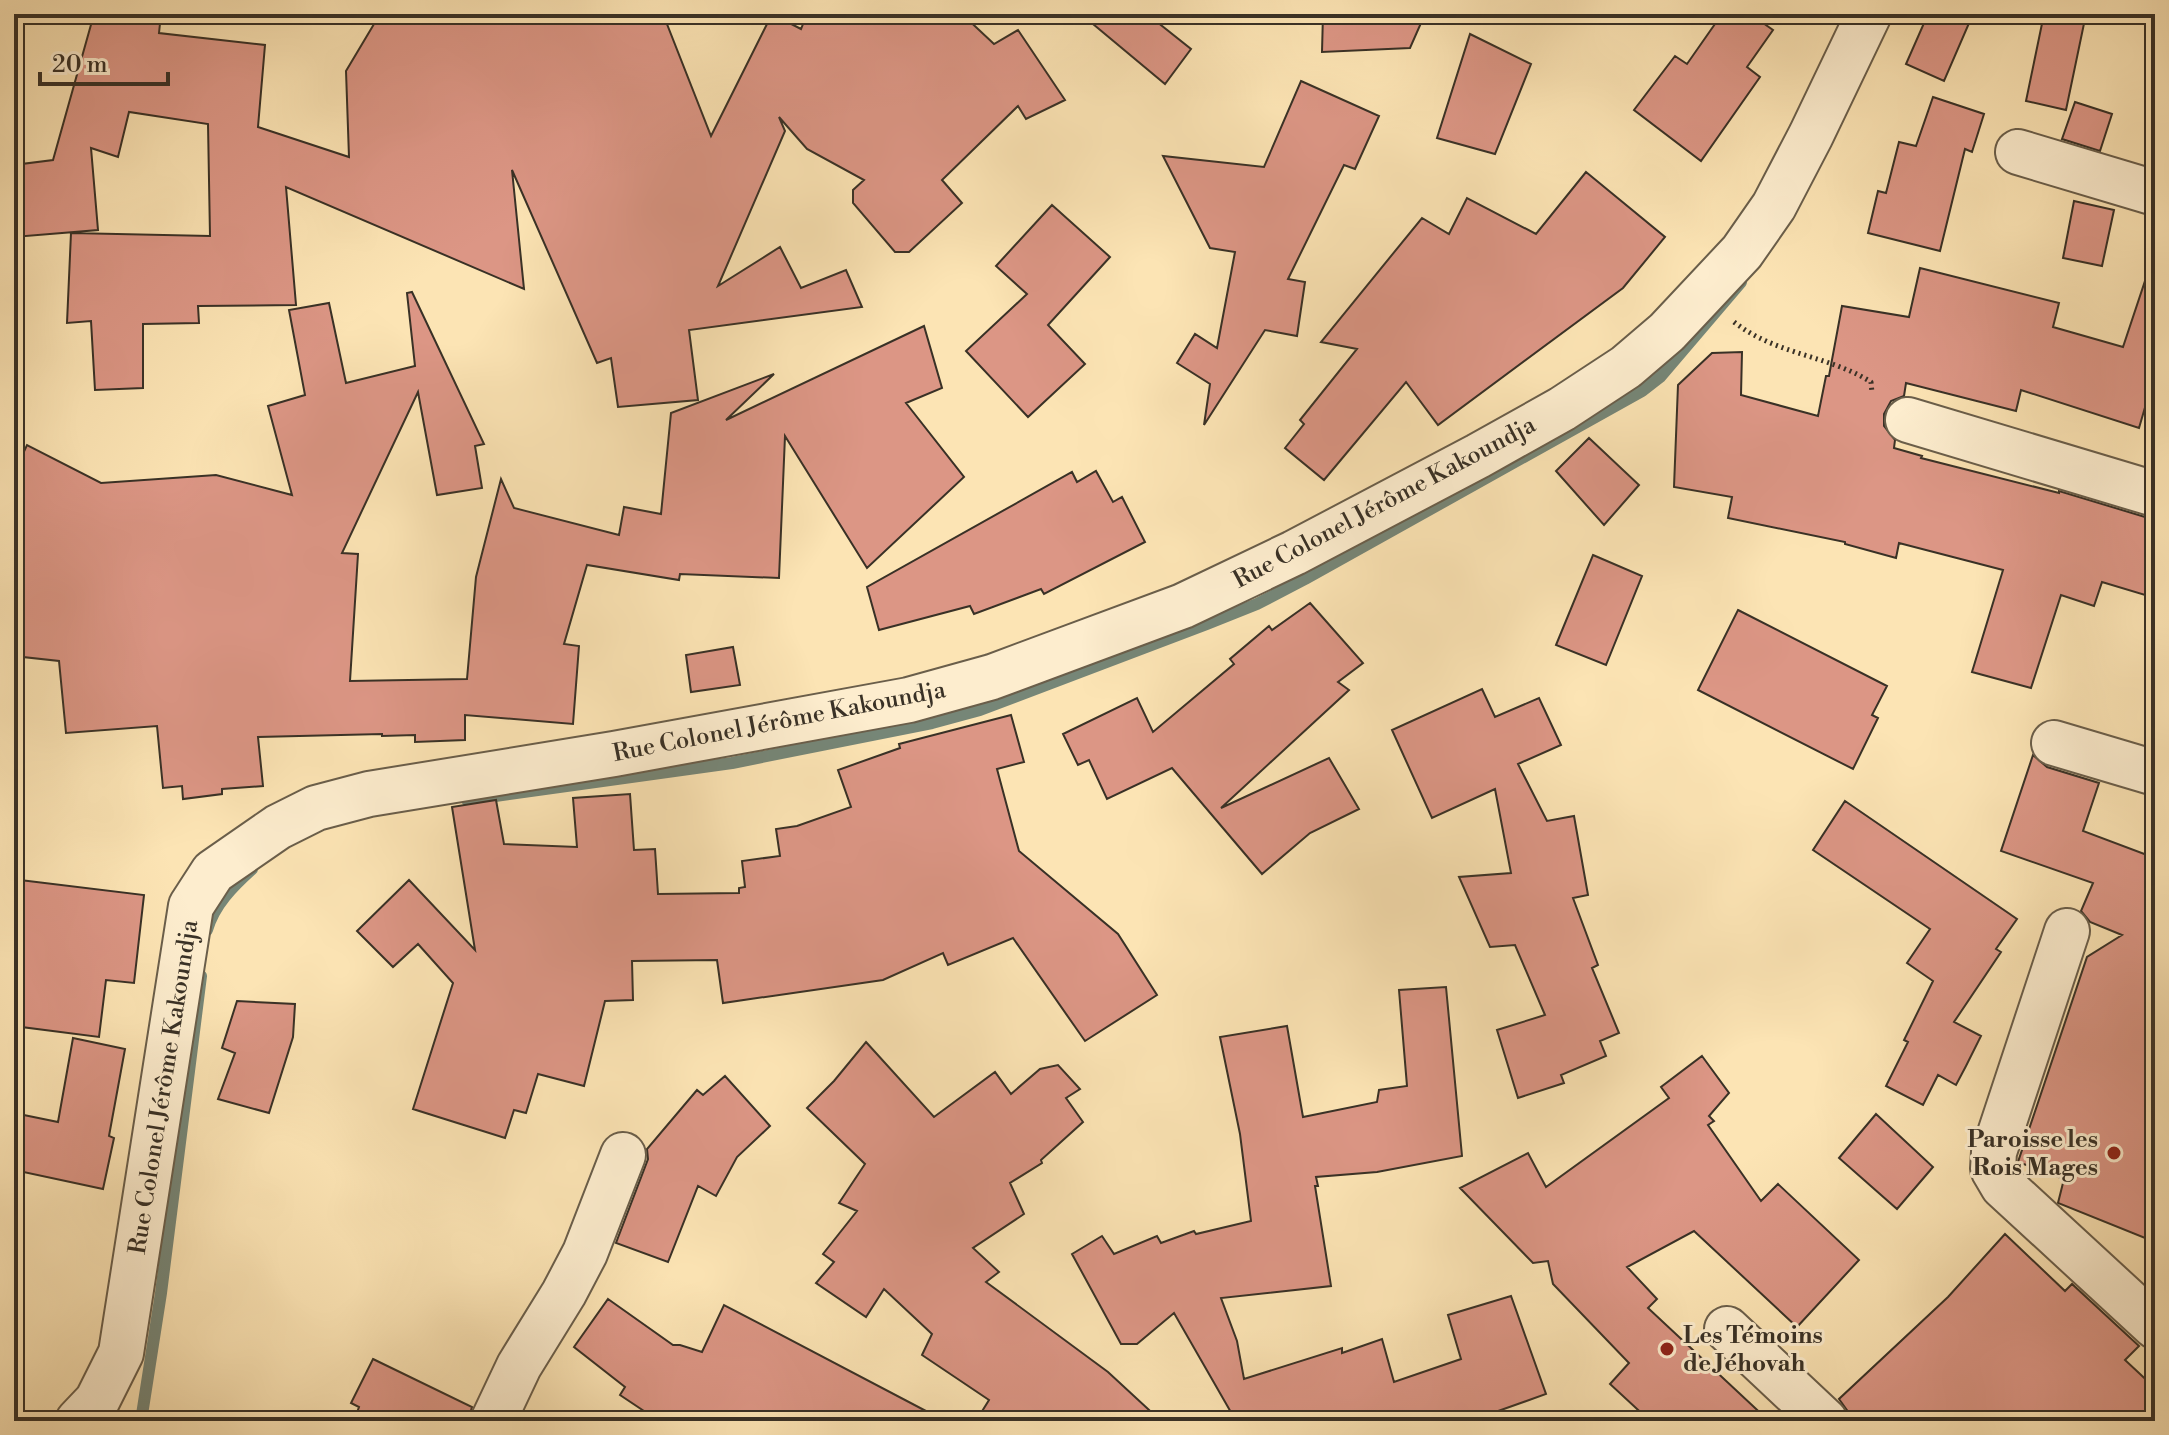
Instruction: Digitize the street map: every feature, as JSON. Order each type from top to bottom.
[{"type":"street","name":"Rue Colonel Jérôme Kakoundja","points":[[78,1421],[97,1401],[121,1353],[191,906],[213,872],[243,850],[316,808],[369,794],[614,754],[909,700],[992,677],[1183,606],[1307,546],[1562,409],[1626,367],[1667,332],[1742,252],[1774,206],[1869,14]]},
{"type":"street","points":[[2018,152],[2155,193]]},
{"type":"street","points":[[1908,420],[2155,494]]},
{"type":"street","points":[[2054,743],[2155,773]]},
{"type":"street","points":[[2067,931],[1994,1152],[1993,1169],[2003,1186],[2155,1326]]},
{"type":"street","points":[[493,1421],[519,1366],[585,1253],[623,1155]]},
{"type":"street","points":[[1727,1329],[1825,1421]]},
{"type":"path","points":[[1730,319],[1747,333],[1774,347],[1821,361],[1871,382],[1876,403],[1888,413],[1908,420]]},
{"type":"building","points":[[94,14],[161,14],[159,33],[265,45],[258,127],[349,157],[346,71],[380,14],[663,14],[711,136],[772,14],[801,29],[807,14],[962,14],[994,44],[1018,30],[1065,100],[1026,119],[1018,106],[942,180],[962,203],[909,252],[895,252],[853,203],[853,190],[864,180],[807,149],[779,117],[785,131],[718,286],[780,247],[801,288],[846,270],[862,307],[689,330],[698,400],[618,407],[611,358],[597,363],[512,170],[524,289],[286,187],[296,305],[198,306],[199,323],[143,324],[143,388],[95,390],[91,321],[67,323],[71,233],[210,236],[208,124],[129,112],[118,157],[91,148],[98,230],[14,237],[14,165],[53,160]]},
{"type":"building","points":[[1081,14],[1147,14],[1191,49],[1165,84]]},
{"type":"building","points":[[1323,14],[1425,14],[1410,48],[1322,52]]},
{"type":"building","points":[[1722,14],[1750,14],[1773,30],[1747,67],[1760,77],[1701,161],[1634,110],[1675,56],[1687,64]]},
{"type":"building","points":[[1928,14],[1973,14],[1944,81],[1906,64]]},
{"type":"building","points":[[2044,14],[2086,14],[2066,110],[2026,101]]},
{"type":"building","points":[[1470,34],[1531,64],[1495,154],[1437,138]]},
{"type":"building","points":[[1301,81],[1379,116],[1355,169],[1344,165],[1288,279],[1305,282],[1297,336],[1265,330],[1204,425],[1210,384],[1177,363],[1195,334],[1217,348],[1235,252],[1210,248],[1163,156],[1264,167]]},
{"type":"building","points":[[1933,97],[1984,114],[1972,152],[1965,149],[1940,251],[1868,233],[1878,191],[1886,193],[1899,142],[1916,146]]},
{"type":"building","points":[[2075,102],[2112,114],[2100,151],[2062,139]]},
{"type":"building","points":[[1586,172],[1665,237],[1623,288],[1438,425],[1406,382],[1324,480],[1285,448],[1304,424],[1300,420],[1357,349],[1321,342],[1422,218],[1449,234],[1467,198],[1536,234]]},
{"type":"building","points":[[2074,201],[2114,210],[2102,266],[2063,258]]},
{"type":"building","points":[[1052,205],[1110,257],[1048,325],[1085,364],[1028,417],[966,351],[1027,294],[996,266]]},
{"type":"building","points":[[1920,268],[2059,303],[2053,327],[2123,347],[2149,269],[2155,270],[2155,373],[2139,428],[2021,390],[2016,411],[1906,383],[1904,396],[1891,401],[1884,414],[1884,426],[1895,440],[1894,448],[1921,458],[2059,491],[2155,520],[2155,598],[2102,582],[2094,606],[2061,595],[2031,688],[1972,672],[2003,570],[1899,543],[1896,558],[1845,542],[1728,518],[1732,497],[1674,487],[1678,385],[1712,353],[1742,352],[1741,395],[1818,416],[1842,306],[1909,317]]},
{"type":"building","points":[[412,292],[484,444],[475,446],[482,488],[437,495],[418,392],[342,553],[358,554],[350,681],[467,679],[476,577],[501,479],[514,508],[619,535],[624,507],[661,514],[671,413],[774,374],[726,420],[924,326],[942,388],[906,403],[964,477],[867,568],[785,436],[779,578],[680,574],[679,580],[587,565],[564,644],[579,646],[573,724],[465,715],[465,740],[415,742],[415,735],[382,734],[258,737],[263,786],[222,789],[222,794],[183,799],[182,786],[163,788],[157,726],[66,733],[59,661],[14,656],[14,473],[27,445],[101,483],[216,475],[292,495],[268,406],[305,395],[289,310],[329,303],[346,383],[415,366],[407,293]]},
{"type":"building","points":[[1589,438],[1639,485],[1604,525],[1556,471]]},
{"type":"building","points":[[1096,471],[1113,502],[1122,497],[1145,542],[1044,594],[1041,589],[974,614],[970,606],[879,630],[867,587],[1072,472],[1077,482]]},
{"type":"building","points":[[1593,555],[1642,576],[1606,665],[1556,645]]},
{"type":"building","points":[[1310,603],[1363,663],[1338,682],[1349,690],[1221,808],[1329,758],[1359,809],[1310,833],[1262,874],[1172,768],[1107,799],[1089,760],[1078,765],[1063,734],[1137,698],[1153,732],[1234,664],[1230,659],[1269,626],[1272,630]]},
{"type":"building","points":[[1738,610],[1887,686],[1872,715],[1878,718],[1853,769],[1698,690]]},
{"type":"building","points":[[733,647],[740,685],[691,692],[686,655]]},
{"type":"building","points":[[1482,689],[1495,717],[1539,698],[1561,745],[1518,764],[1547,821],[1574,816],[1588,895],[1573,898],[1598,965],[1592,968],[1619,1033],[1600,1041],[1606,1056],[1561,1075],[1564,1083],[1518,1098],[1497,1030],[1545,1015],[1515,945],[1490,947],[1459,877],[1511,873],[1495,789],[1432,818],[1392,730]]},
{"type":"building","points":[[1011,715],[1024,762],[997,769],[1019,851],[1118,934],[1157,995],[1085,1041],[1013,938],[948,965],[943,953],[883,980],[723,1003],[717,960],[632,961],[633,1000],[605,1001],[584,1086],[538,1074],[526,1113],[514,1110],[505,1138],[413,1109],[453,983],[418,944],[393,967],[357,931],[409,880],[475,950],[452,807],[496,800],[504,844],[577,847],[573,798],[630,794],[634,850],[655,849],[658,894],[739,893],[739,888],[745,887],[742,861],[780,856],[776,829],[797,826],[851,807],[838,770],[900,748],[899,744]]},
{"type":"building","points":[[2033,755],[2047,767],[2099,783],[2083,831],[2155,858],[2155,1242],[2058,1203],[2064,1179],[2018,1162],[2087,957],[2122,935],[2090,922],[2081,911],[2093,883],[2001,851]]},
{"type":"building","points":[[1845,801],[2017,919],[1996,949],[2001,952],[1954,1022],[1981,1036],[1966,1066],[1956,1085],[1938,1075],[1923,1105],[1886,1086],[1933,981],[1907,963],[1930,929],[1813,850]]},
{"type":"building","points":[[20,880],[144,895],[134,983],[106,980],[99,1037],[14,1026],[14,930]]},
{"type":"building","points":[[1446,987],[1462,1156],[1377,1172],[1316,1177],[1331,1286],[1221,1298],[1237,1341],[1244,1379],[1342,1348],[1342,1353],[1382,1339],[1394,1382],[1461,1359],[1448,1315],[1511,1296],[1546,1394],[1470,1421],[1236,1421],[1174,1313],[1137,1344],[1121,1344],[1072,1254],[1102,1236],[1114,1254],[1157,1236],[1161,1243],[1194,1231],[1196,1234],[1251,1221],[1240,1134],[1220,1037],[1287,1026],[1303,1117],[1377,1102],[1379,1090],[1407,1086],[1399,990]]},
{"type":"building","points":[[237,1001],[295,1004],[293,1037],[269,1113],[218,1099],[235,1053],[222,1048]]},
{"type":"building","points":[[73,1038],[125,1049],[109,1136],[114,1138],[103,1189],[14,1170],[14,1113],[58,1122]]},
{"type":"building","points":[[866,1042],[934,1117],[995,1072],[1011,1094],[1040,1069],[1058,1065],[1080,1089],[1066,1098],[1083,1122],[1041,1160],[1042,1163],[1010,1183],[1024,1214],[973,1248],[999,1272],[986,1282],[1108,1372],[1161,1421],[976,1421],[989,1400],[922,1355],[932,1334],[884,1289],[866,1317],[816,1283],[834,1262],[823,1254],[857,1211],[839,1203],[865,1164],[807,1108]]},
{"type":"building","points":[[1702,1056],[1729,1093],[1709,1116],[1714,1121],[1708,1125],[1761,1201],[1778,1184],[1859,1260],[1797,1327],[1694,1231],[1627,1267],[1657,1299],[1648,1308],[1769,1421],[1650,1421],[1610,1384],[1629,1363],[1553,1284],[1548,1261],[1533,1263],[1460,1188],[1528,1153],[1546,1187],[1669,1098],[1661,1087]]},
{"type":"building","points":[[725,1076],[770,1126],[737,1157],[716,1196],[698,1186],[668,1262],[616,1243],[648,1159],[647,1149],[697,1090],[703,1095]]},
{"type":"building","points":[[1876,1114],[1933,1167],[1897,1209],[1839,1158]]},
{"type":"building","points":[[2005,1234],[2065,1291],[2072,1284],[2139,1346],[2125,1360],[2155,1388],[2155,1421],[1849,1421],[1849,1413],[1839,1399],[1948,1297]]},
{"type":"building","points":[[608,1299],[673,1345],[702,1352],[724,1305],[945,1421],[659,1421],[620,1395],[625,1387],[574,1347]]},
{"type":"building","points":[[373,1359],[472,1407],[468,1421],[354,1421],[359,1407],[351,1403]]},
{"type":"waterway","points":[[467,800],[732,763],[932,723],[980,710],[1257,604],[1642,391],[1660,377],[1741,282]]},
{"type":"waterway","points":[[207,930],[219,904],[252,869]]},
{"type":"waterway","points":[[141,1421],[161,1293],[201,976]]},
{"type":"place","name":"Paroisse les Rois Mages","points":[[2114,1153]]},
{"type":"place","name":"Les Témoins de Jéhovah","points":[[1667,1349]]}]
